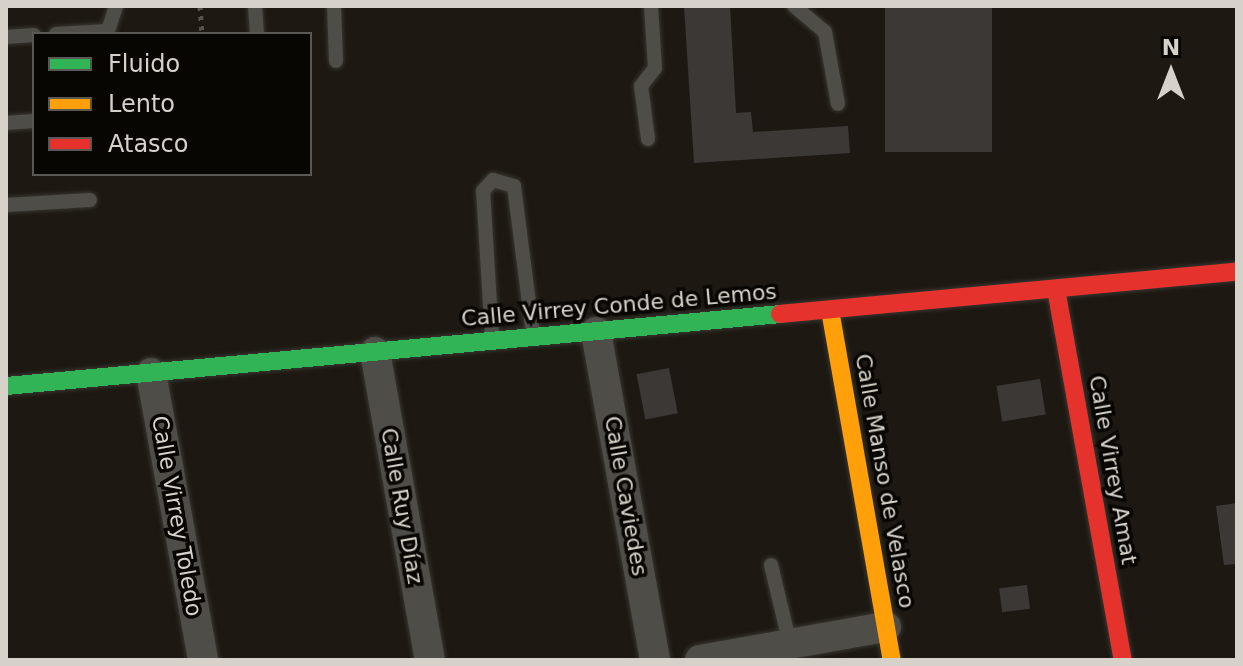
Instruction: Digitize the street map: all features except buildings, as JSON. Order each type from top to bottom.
[{"type":"street","name":"Calle Virrey Conde de Lemos","points":[[6,386],[1237,272]]},
{"type":"street","name":"Calle Virrey Amat","points":[[1056,289],[1123,660]]},
{"type":"street","name":"Calle Manso de Velasco","points":[[830,310],[892,660]]},
{"type":"street","name":"Calle Caviedes","points":[[596,332],[655,660]]},
{"type":"street","name":"Calle Ruy Díaz","points":[[375,352],[430,660]]},
{"type":"street","name":"Calle Virrey Toledo","points":[[151,373],[203,660]]},
{"type":"street","points":[[700,660],[886,627]]},
{"type":"lane","points":[[107,32],[116,6]]},
{"type":"lane","points":[[255,6],[257,32]]},
{"type":"lane","points":[[334,6],[336,61]]},
{"type":"lane","points":[[648,139],[641,86],[655,68],[651,6]]},
{"type":"lane","points":[[794,6],[825,32],[838,104]]},
{"type":"lane","points":[[6,37],[32,35]]},
{"type":"lane","points":[[6,123],[32,121]]},
{"type":"lane","points":[[492,341],[483,191],[493,180],[514,186],[533,337]]},
{"type":"lane","points":[[6,205],[90,200]]},
{"type":"lane","points":[[771,565],[790,644]]},
{"type":"path","points":[[200,6],[202,32]]},
{"type":"traffic: fast","points":[[6,386],[780,314]]},
{"type":"traffic: slow","points":[[830,310],[892,660]]},
{"type":"traffic: jam","points":[[780,314],[1237,272]]},
{"type":"traffic: jam","points":[[1056,289],[1123,660]]}]
